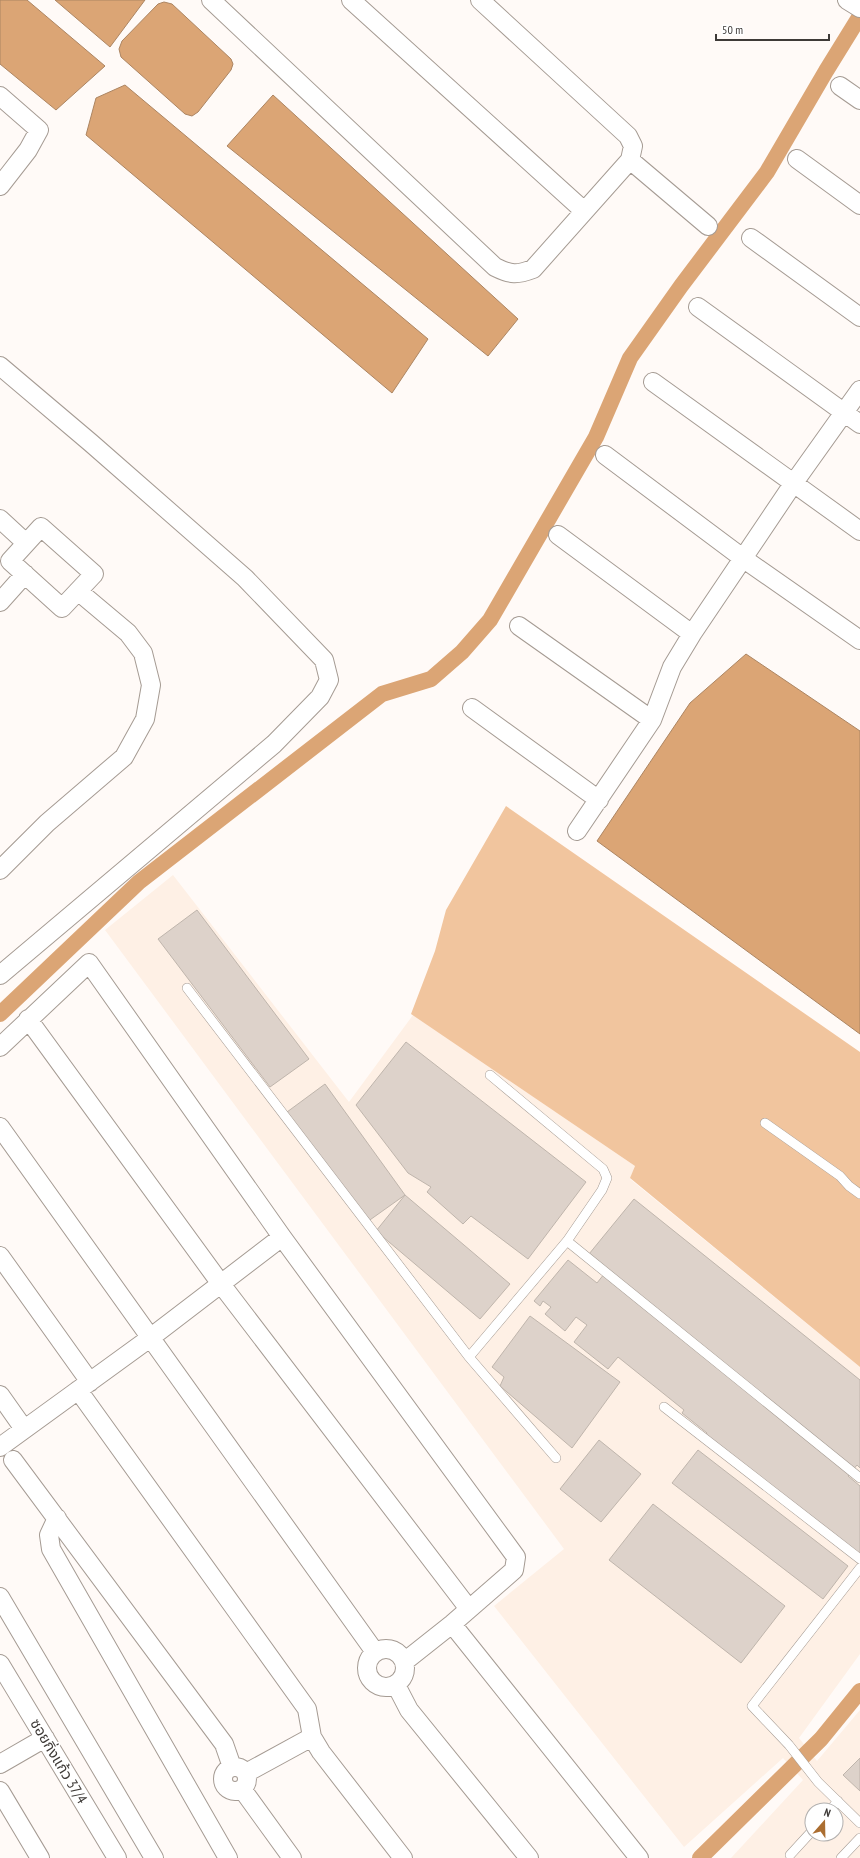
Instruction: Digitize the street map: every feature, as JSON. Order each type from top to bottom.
[{"type":"street","points":[[211,0],[495,267],[505,272],[519,274],[533,269],[630,160],[633,146],[628,136],[480,0]]},
{"type":"street","points":[[351,0],[584,210]]},
{"type":"street","points":[[840,86],[860,100]]},
{"type":"street","points":[[0,96],[39,130],[28,150],[0,186]]},
{"type":"street","points":[[797,159],[860,205]]},
{"type":"street","points":[[630,160],[708,226]]},
{"type":"street","points":[[751,238],[860,317]]},
{"type":"street","points":[[698,308],[860,424]]},
{"type":"street","points":[[0,366],[91,442],[245,578],[324,660],[329,680],[320,697],[274,744],[0,975]]},
{"type":"street","points":[[653,382],[860,531]]},
{"type":"street","points":[[577,831],[652,720],[672,667],[692,634],[744,559],[793,484],[860,390]]},
{"type":"street","points":[[605,456],[744,559],[860,640]]},
{"type":"street","points":[[0,520],[26,543]]},
{"type":"street","points":[[41,527],[94,574],[62,608],[25,574],[5,567],[41,527]]},
{"type":"street","points":[[558,535],[692,634]]},
{"type":"street","points":[[0,602],[25,574]]},
{"type":"street","points":[[0,870],[47,823],[124,757],[145,719],[151,685],[143,652],[128,633],[78,591]]},
{"type":"street","points":[[520,626],[652,720]]},
{"type":"street","points":[[472,708],[599,800]]},
{"type":"street","points":[[0,1047],[89,963],[282,1237],[516,1557],[514,1570],[452,1624],[404,1662]]},
{"type":"street","points":[[28,1019],[221,1284],[469,1609]]},
{"type":"street","points":[[0,1127],[375,1652]]},
{"type":"street","points":[[0,1446],[150,1338],[282,1237]]},
{"type":"street","points":[[0,1256],[84,1386],[307,1709],[312,1736],[321,1752],[403,1858]]},
{"type":"street","points":[[0,1395],[24,1429]]},
{"type":"street","points":[[13,1460],[224,1744],[240,1777],[292,1858]]},
{"type":"street","points":[[56,1518],[49,1535],[51,1549],[228,1858]]},
{"type":"street","points":[[0,1597],[154,1858]]},
{"type":"street","points":[[452,1624],[639,1858]]},
{"type":"street","points":[[382,1649],[395,1651],[404,1662],[404,1675],[401,1681],[396,1685],[383,1688],[371,1681],[367,1675],[367,1662],[375,1652],[382,1649]]},
{"type":"street","name":"ซอยกิ่งแก้ว 37/4","points":[[0,1664],[117,1858]]},
{"type":"street","points":[[396,1685],[409,1710],[528,1858]]},
{"type":"street","points":[[240,1777],[312,1736]]},
{"type":"street","points":[[0,1764],[45,1738]]},
{"type":"street","points":[[0,1791],[40,1858]]},
{"type":"lane","points":[[187,988],[469,1357],[556,1458]]},
{"type":"lane","points":[[469,1357],[567,1240],[602,1190],[607,1178],[603,1169],[490,1075]]},
{"type":"lane","points":[[765,1123],[840,1176],[849,1186],[860,1194]]},
{"type":"lane","points":[[567,1240],[860,1478]]},
{"type":"lane","points":[[664,1407],[860,1559]]},
{"type":"lane","points":[[860,1568],[752,1706],[789,1745],[818,1782],[860,1823]]},
{"type":"lane","points":[[844,1857],[860,1838]]},
{"type":"lane","points":[[790,1855],[804,1840]]},
{"type":"shaded area","points":[[0,0],[27,0],[105,66],[56,110],[0,64]]},
{"type":"shaded area","points":[[55,0],[145,0],[110,47]]},
{"type":"shaded area","points":[[164,2],[172,4],[231,59],[233,64],[231,70],[198,112],[192,116],[185,114],[121,57],[119,49],[122,41],[158,4]]},
{"type":"shaded area","points":[[125,85],[428,339],[392,393],[86,135],[96,98]]},
{"type":"shaded area","points":[[273,95],[518,319],[488,356],[227,146]]},
{"type":"shaded area","points":[[746,654],[860,731],[860,1034],[597,841],[690,703]]},
{"type":"shaded area","points":[[506,806],[860,1052],[860,1367],[630,1178],[635,1166],[411,1014],[435,951],[446,910]]},
{"type":"shaded area","points":[[173,875],[349,1102],[413,1015],[635,1166],[630,1179],[860,1367],[860,1654],[799,1738],[817,1761],[860,1710],[860,1858],[731,1858],[803,1780],[783,1758],[684,1847],[494,1606],[564,1549],[105,930]]},
{"type":"building","points":[[197,910],[309,1059],[270,1087],[158,939]]},
{"type":"building","points":[[406,1042],[586,1182],[528,1259],[471,1216],[463,1224],[427,1192],[431,1187],[408,1173],[356,1105]]},
{"type":"building","points":[[325,1084],[405,1195],[367,1222],[287,1112]]},
{"type":"building","points":[[405,1195],[510,1284],[480,1319],[376,1231]]},
{"type":"building","points":[[634,1199],[860,1380],[860,1468],[857,1465],[848,1476],[860,1486],[860,1556],[705,1436],[707,1433],[682,1413],[684,1410],[618,1357],[608,1369],[574,1342],[587,1325],[576,1317],[565,1331],[545,1314],[551,1307],[543,1301],[540,1306],[534,1301],[568,1260],[597,1283],[608,1269],[589,1254]]},
{"type":"building","points":[[530,1316],[620,1382],[572,1448],[500,1386],[504,1377],[492,1367]]},
{"type":"building","points":[[599,1440],[641,1474],[601,1522],[560,1489]]},
{"type":"building","points":[[698,1450],[848,1566],[823,1599],[672,1483]]},
{"type":"building","points":[[653,1504],[785,1606],[741,1663],[609,1560]]},
{"type":"building","points":[[860,1758],[860,1791],[843,1775]]},
{"type":"waterway","points":[[0,1014],[139,882],[382,694],[431,679],[462,652],[490,620],[596,437],[630,358],[681,286],[767,172],[860,16]]},
{"type":"waterway","points":[[700,1858],[821,1739],[860,1691]]}]
